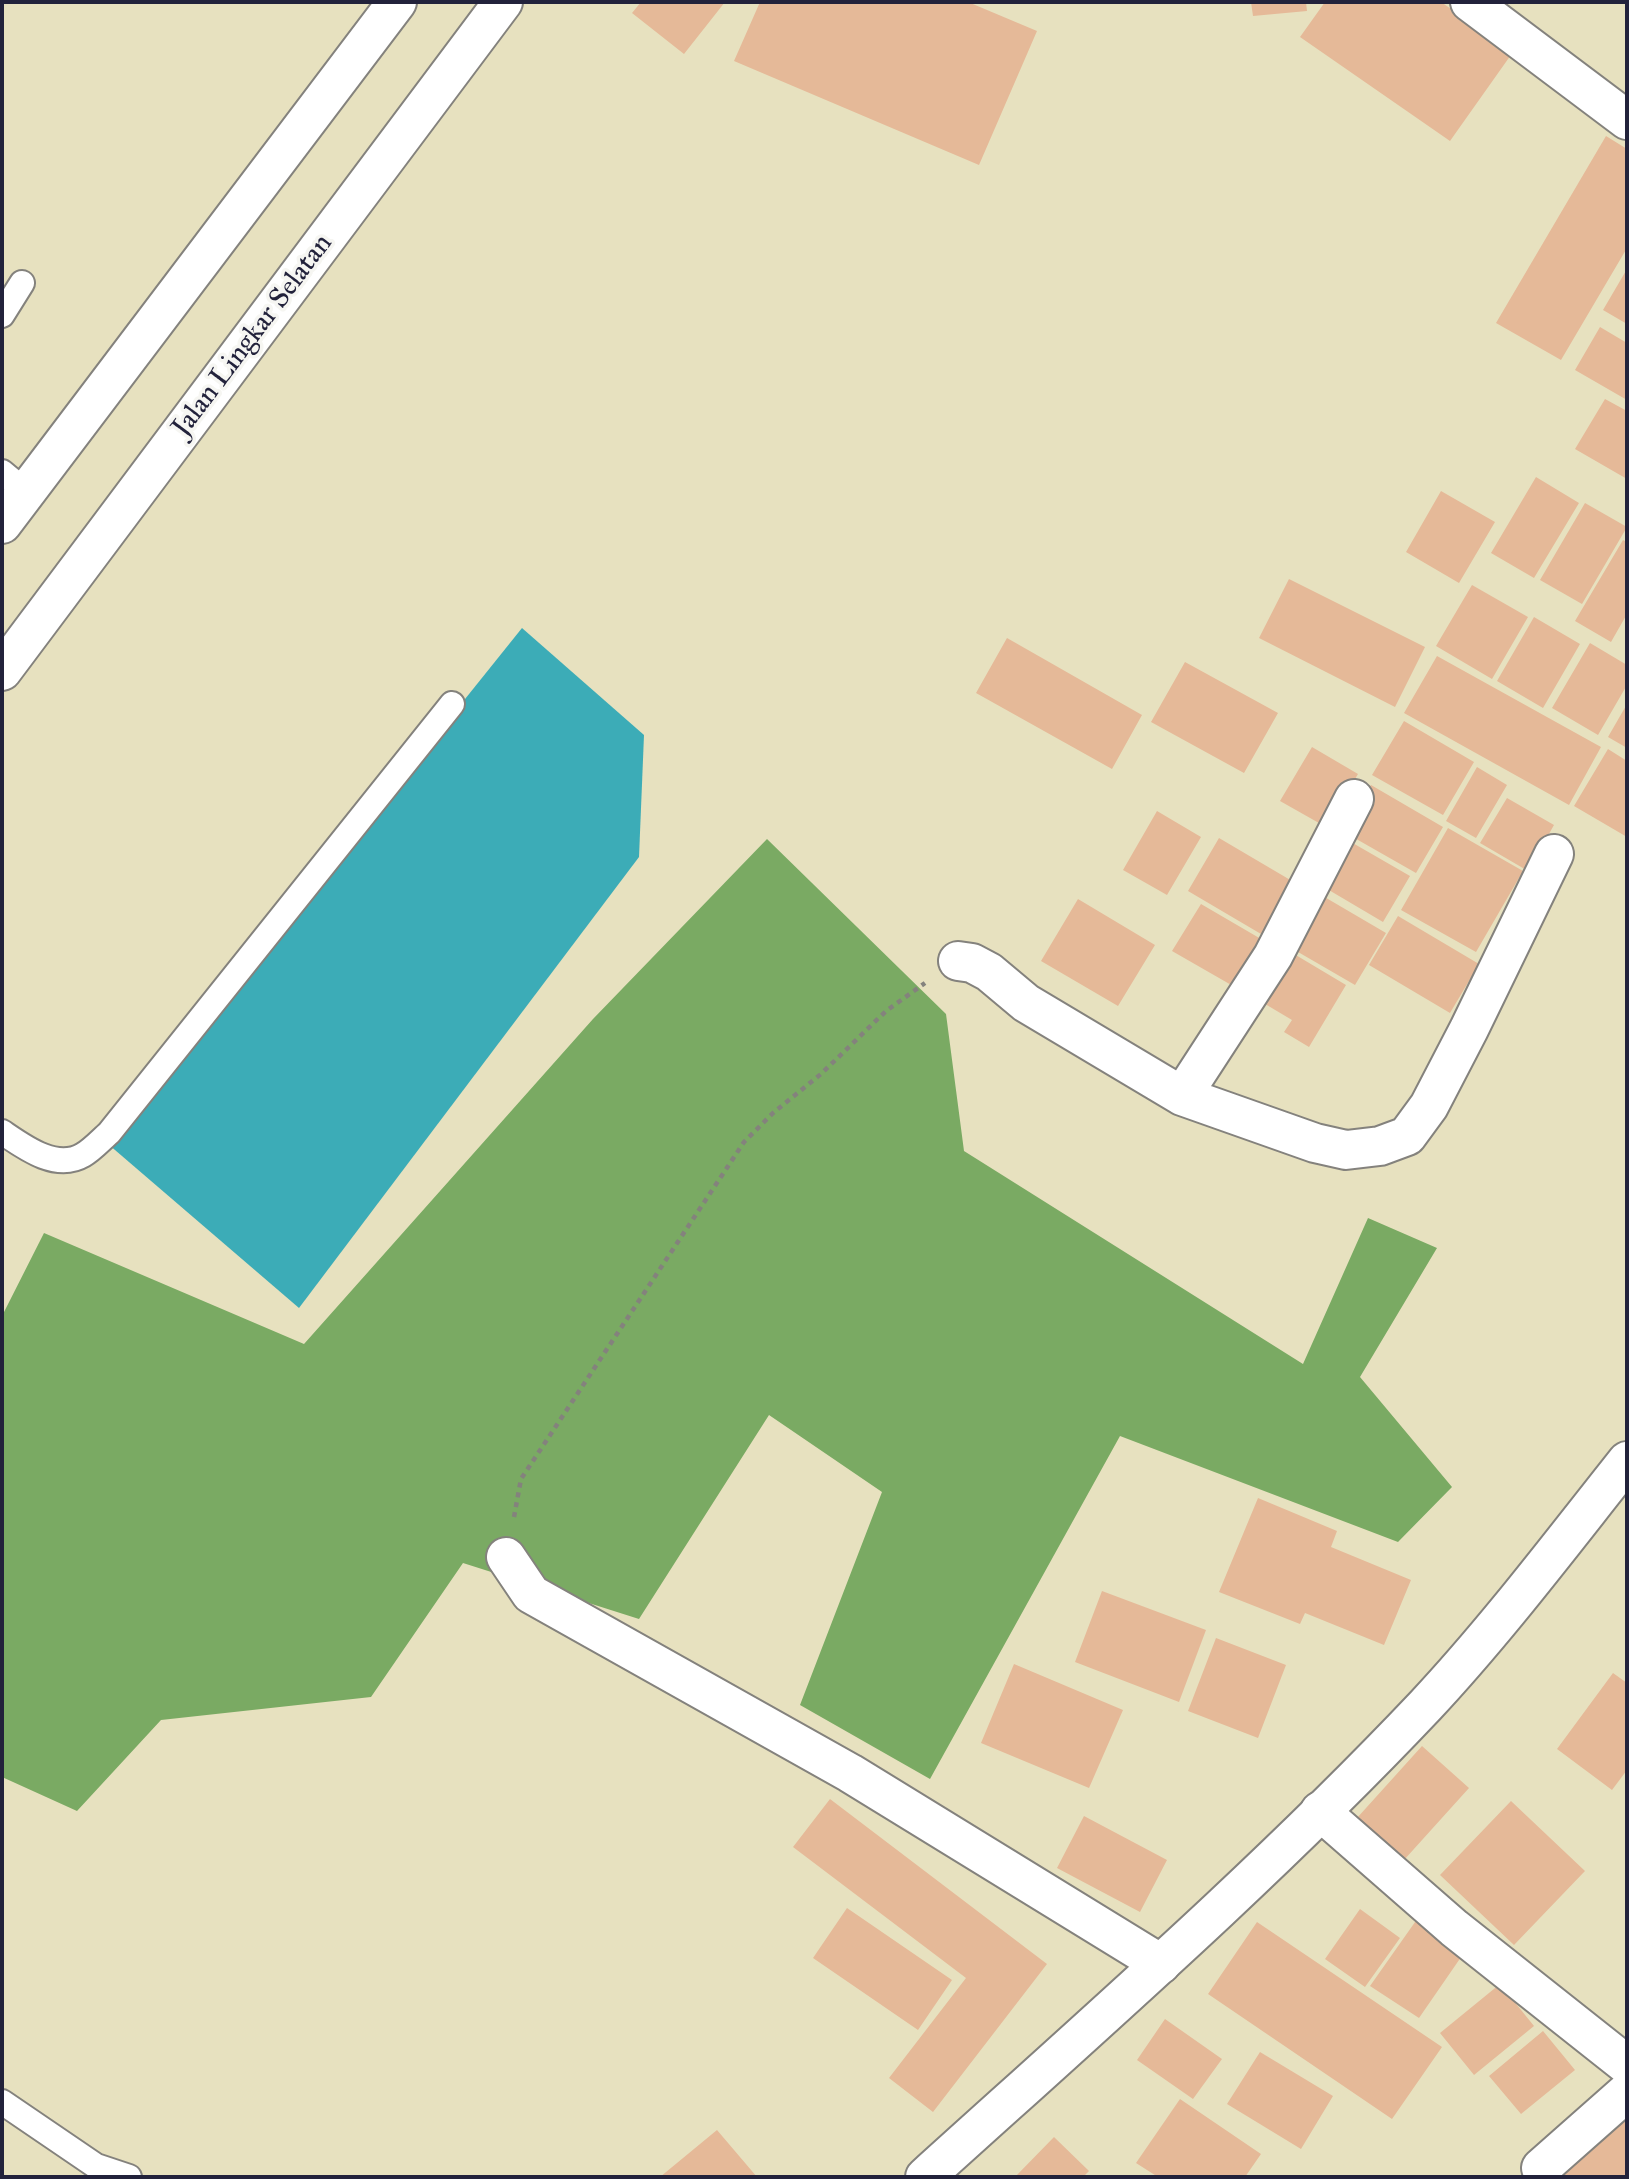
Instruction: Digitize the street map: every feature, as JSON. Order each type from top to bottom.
[{"type":"main road","points":[[2,524],[14,482],[397,2]]},
{"type":"main road","name":"Jalan Lingkar Selatan","points":[[2,671],[503,2]]},
{"type":"main road","points":[[1470,2],[1627,120]]},
{"type":"main road","points":[[1182,1096],[1273,956],[1354,799]]},
{"type":"main road","points":[[958,961],[972,963],[989,972],[1026,1003],[1182,1096],[1315,1143],[1346,1150],[1380,1146],[1407,1136],[1429,1106],[1554,854]]},
{"type":"main road","points":[[925,2177],[1161,1964],[1321,1811],[1426,1704],[1503,1615],[1627,1461]]},
{"type":"main road","points":[[506,1557],[531,1594],[850,1773],[1161,1964]]},
{"type":"main road","points":[[1321,1811],[1454,1928],[1627,2065]]},
{"type":"main road","points":[[1541,2168],[1627,2092]]},
{"type":"lane","points":[[2,315],[22,283]]},
{"type":"lane","points":[[2,1132],[32,1152],[59,1161],[83,1156],[109,1133],[452,704]]},
{"type":"lane","points":[[2,2102],[96,2166],[130,2177]]},
{"type":"path","points":[[521,1479],[744,1142],[773,1113],[821,1074],[886,1010],[942,969],[958,961]]},
{"type":"green space","points":[[767,839],[946,1014],[964,1151],[1303,1364],[1368,1218],[1437,1248],[1360,1377],[1452,1487],[1398,1542],[1120,1436],[930,1779],[800,1705],[882,1492],[769,1415],[639,1619],[463,1563],[371,1697],[161,1720],[77,1811],[2,1777],[2,1316],[44,1233],[304,1344],[593,1019]]},
{"type":"water","points":[[522,628],[644,735],[639,857],[299,1308],[108,1144]]},
{"type":"building","points":[[641,2],[725,2],[684,54],[632,13]]},
{"type":"building","points":[[760,2],[968,2],[1037,31],[979,165],[734,61]]},
{"type":"building","points":[[1251,2],[1306,2],[1307,11],[1253,16]]},
{"type":"building","points":[[1325,2],[1441,2],[1513,52],[1450,141],[1300,37]]},
{"type":"building","points":[[1606,136],[1627,149],[1627,248],[1561,360],[1496,323]]},
{"type":"building","points":[[1627,269],[1627,324],[1603,310]]},
{"type":"building","points":[[1600,327],[1627,343],[1627,400],[1575,370]]},
{"type":"building","points":[[1605,399],[1627,411],[1627,479],[1575,449]]},
{"type":"building","points":[[1536,477],[1579,503],[1534,578],[1491,553]]},
{"type":"building","points":[[1441,491],[1495,522],[1459,583],[1406,552]]},
{"type":"building","points":[[1585,503],[1627,527],[1582,604],[1540,580]]},
{"type":"building","points":[[1623,540],[1627,542],[1627,614],[1611,642],[1575,621]]},
{"type":"building","points":[[1289,579],[1425,647],[1395,707],[1259,638]]},
{"type":"building","points":[[1472,585],[1528,617],[1492,679],[1436,646]]},
{"type":"building","points":[[1534,617],[1580,644],[1543,708],[1497,681]]},
{"type":"building","points":[[1007,638],[1142,715],[1112,769],[976,693]]},
{"type":"building","points":[[1590,643],[1627,665],[1627,685],[1598,735],[1552,708]]},
{"type":"building","points":[[1437,656],[1601,747],[1569,805],[1404,713]]},
{"type":"building","points":[[1185,662],[1278,713],[1244,773],[1151,722]]},
{"type":"building","points":[[1627,704],[1627,748],[1608,737]]},
{"type":"building","points":[[1404,721],[1474,762],[1443,815],[1372,775]]},
{"type":"building","points":[[1312,747],[1358,774],[1326,827],[1280,801]]},
{"type":"building","points":[[1608,749],[1627,761],[1627,837],[1574,806]]},
{"type":"building","points":[[1477,767],[1507,785],[1476,838],[1446,821]]},
{"type":"building","points":[[1371,785],[1443,827],[1416,873],[1344,832]]},
{"type":"building","points":[[1507,798],[1554,825],[1528,871],[1480,843]]},
{"type":"building","points":[[1157,811],[1201,837],[1167,895],[1123,870]]},
{"type":"building","points":[[1448,828],[1523,871],[1476,952],[1401,910]]},
{"type":"building","points":[[1219,838],[1292,881],[1261,934],[1188,891]]},
{"type":"building","points":[[1344,838],[1410,876],[1383,922],[1317,883]]},
{"type":"building","points":[[1316,892],[1386,933],[1355,985],[1286,945]]},
{"type":"building","points":[[1078,899],[1155,945],[1118,1006],[1041,961]]},
{"type":"building","points":[[1201,904],[1261,939],[1233,986],[1172,951]]},
{"type":"building","points":[[1398,916],[1479,964],[1450,1013],[1369,965]]},
{"type":"building","points":[[1284,948],[1346,985],[1309,1047],[1284,1032],[1292,1020],[1255,998]]},
{"type":"building","points":[[1258,1498],[1337,1531],[1331,1547],[1411,1580],[1384,1645],[1305,1613],[1300,1624],[1219,1592]]},
{"type":"building","points":[[1102,1591],[1206,1630],[1179,1702],[1075,1662]]},
{"type":"building","points":[[1216,1638],[1286,1665],[1258,1738],[1188,1711]]},
{"type":"building","points":[[1014,1664],[1123,1710],[1089,1788],[981,1743]]},
{"type":"building","points":[[1613,1673],[1627,1683],[1627,1770],[1612,1790],[1557,1749]]},
{"type":"building","points":[[1422,1746],[1469,1788],[1404,1860],[1357,1818]]},
{"type":"building","points":[[830,1799],[1047,1964],[933,2112],[889,2078],[966,1978],[793,1847]]},
{"type":"building","points":[[1511,1801],[1585,1871],[1514,1945],[1440,1875]]},
{"type":"building","points":[[1084,1816],[1167,1860],[1140,1912],[1057,1868]]},
{"type":"building","points":[[847,1908],[952,1980],[918,2030],[813,1958]]},
{"type":"building","points":[[1360,1909],[1400,1938],[1365,1987],[1325,1959]]},
{"type":"building","points":[[1420,1915],[1468,1947],[1419,2018],[1370,1986]]},
{"type":"building","points":[[1257,1922],[1442,2047],[1392,2119],[1208,1994]]},
{"type":"building","points":[[1500,1984],[1534,2026],[1474,2075],[1440,2033]]},
{"type":"building","points":[[1165,2019],[1222,2059],[1193,2099],[1137,2060]]},
{"type":"building","points":[[1543,2031],[1575,2070],[1521,2114],[1489,2076]]},
{"type":"building","points":[[1260,2052],[1333,2096],[1301,2149],[1227,2104]]},
{"type":"building","points":[[1180,2099],[1261,2154],[1245,2177],[1158,2177],[1136,2163]]},
{"type":"building","points":[[1627,2112],[1627,2177],[1553,2177]]},
{"type":"building","points":[[717,2130],[757,2177],[660,2177]]},
{"type":"building","points":[[1054,2137],[1089,2171],[1083,2177],[1015,2177]]}]
